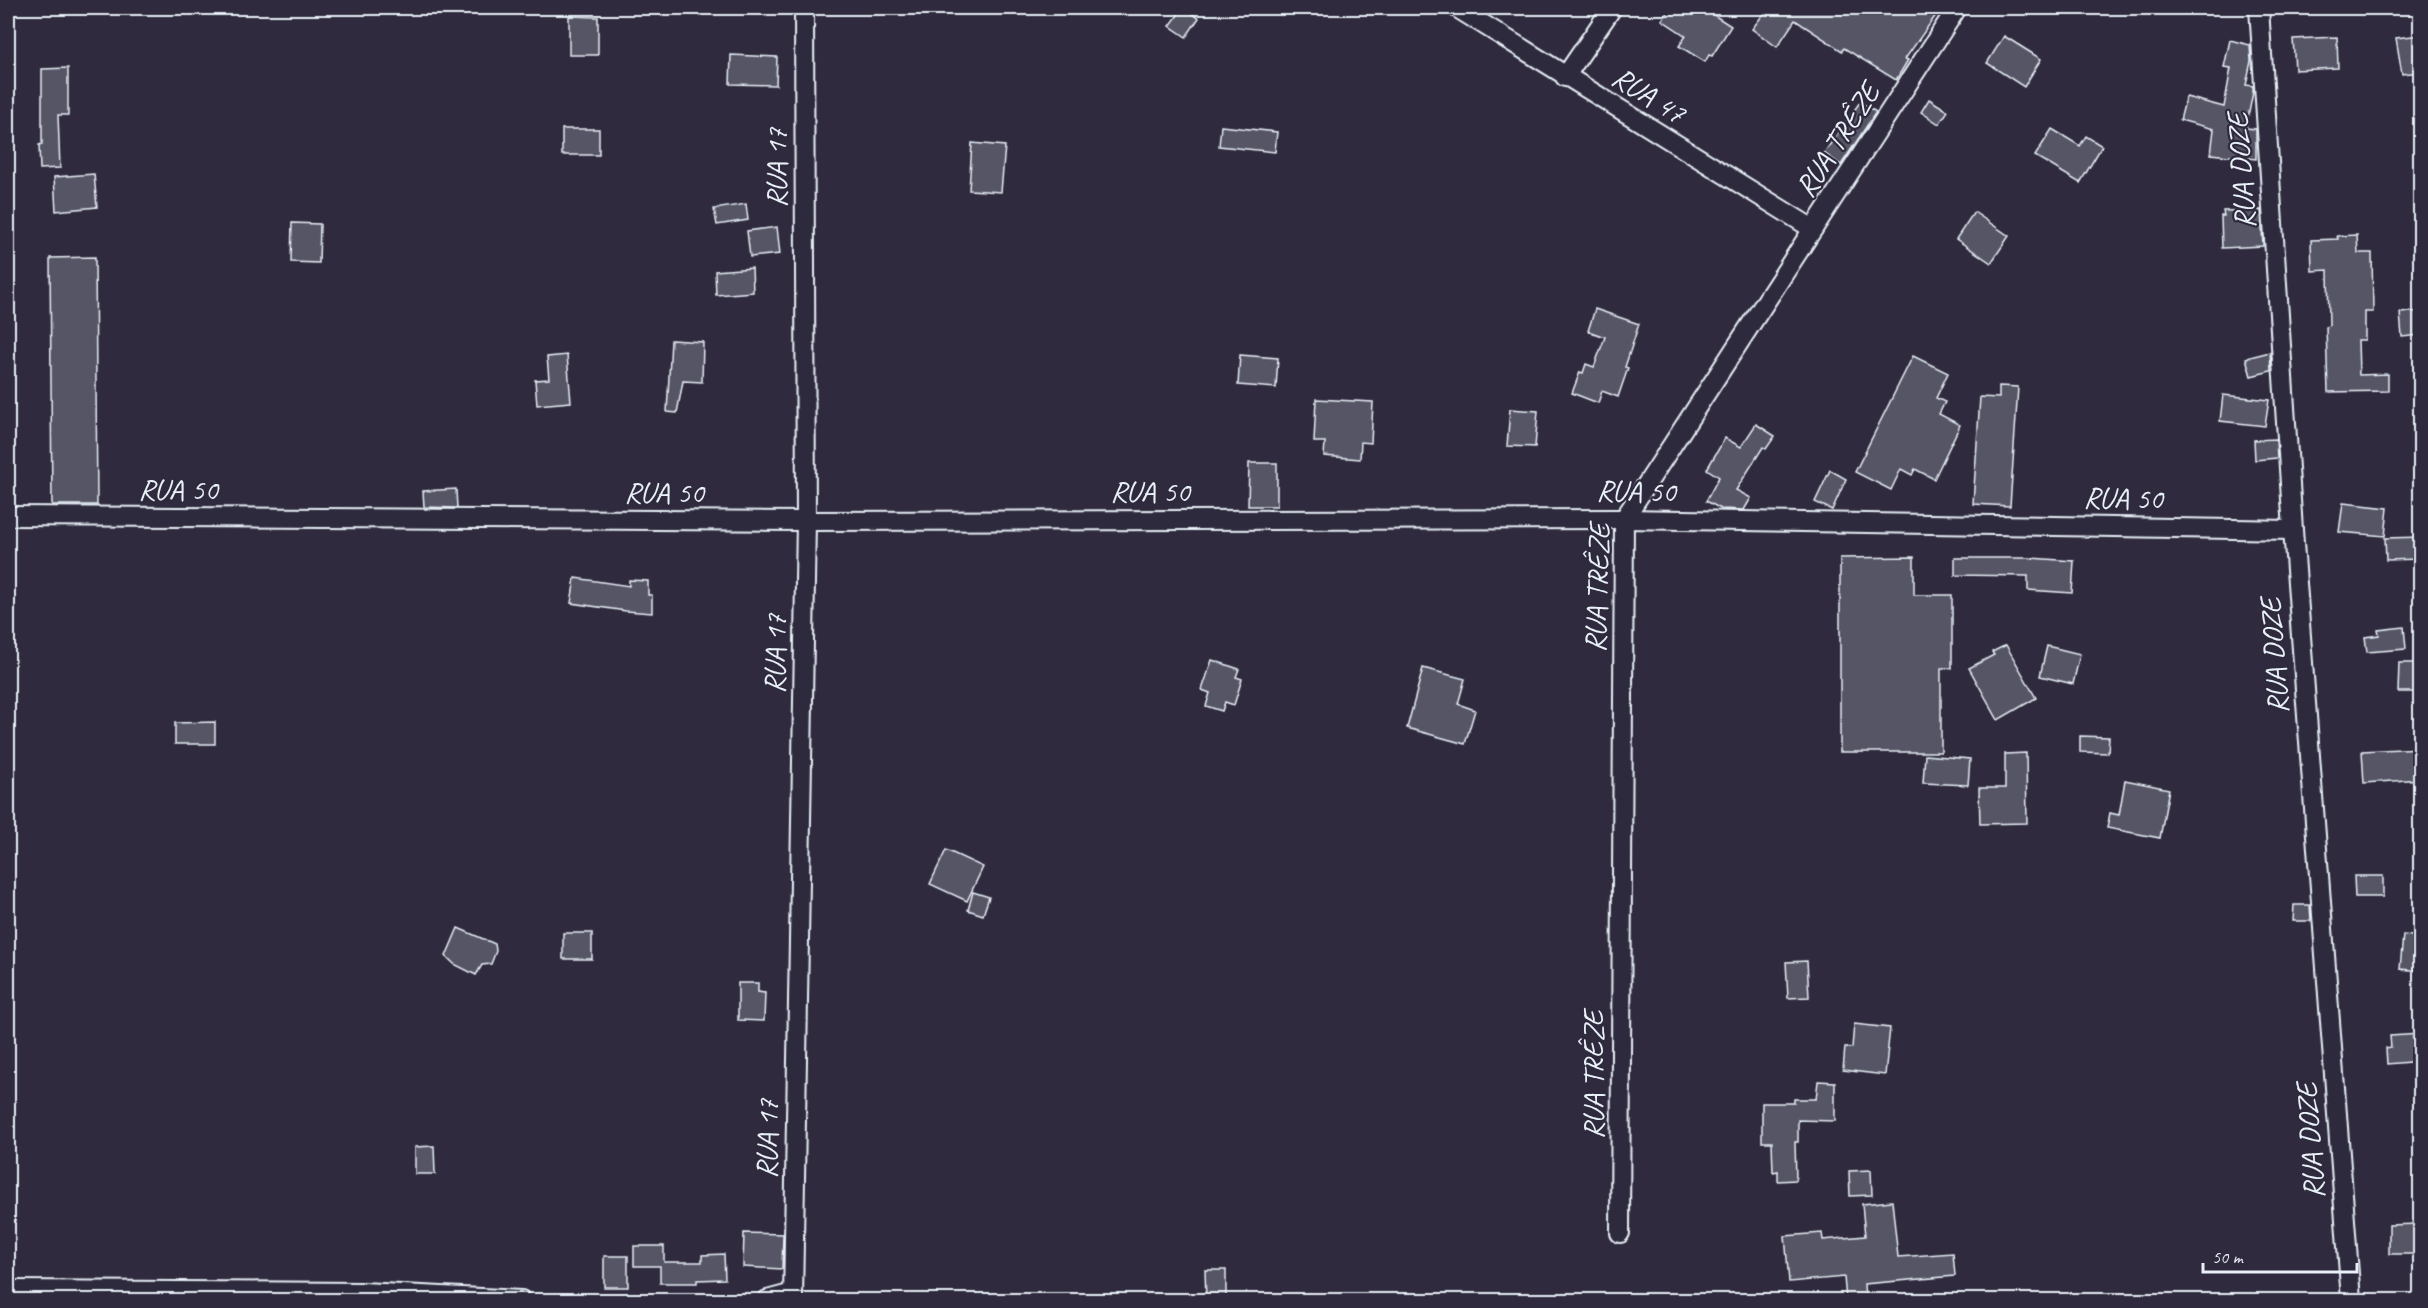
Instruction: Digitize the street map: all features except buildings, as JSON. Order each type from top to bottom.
[{"type":"street","name":"RUA 17","points":[[793,1297],[806,521],[804,8]]},
{"type":"street","name":"RUA 47","points":[[1457,8],[1813,229]]},
{"type":"street","points":[[1565,77],[1612,8]]},
{"type":"street","name":"RUA TRÊZE","points":[[1620,1233],[1624,519],[1957,8]]},
{"type":"street","name":"RUA DOZE","points":[[2259,8],[2293,530],[2351,1300]]},
{"type":"street","name":"RUA 50","points":[[8,516],[806,521],[1624,519],[2293,530]]},
{"type":"street","points":[[8,1290],[362,1292],[521,1300]]},
{"type":"street","points":[[767,1300],[793,1297]]}]
